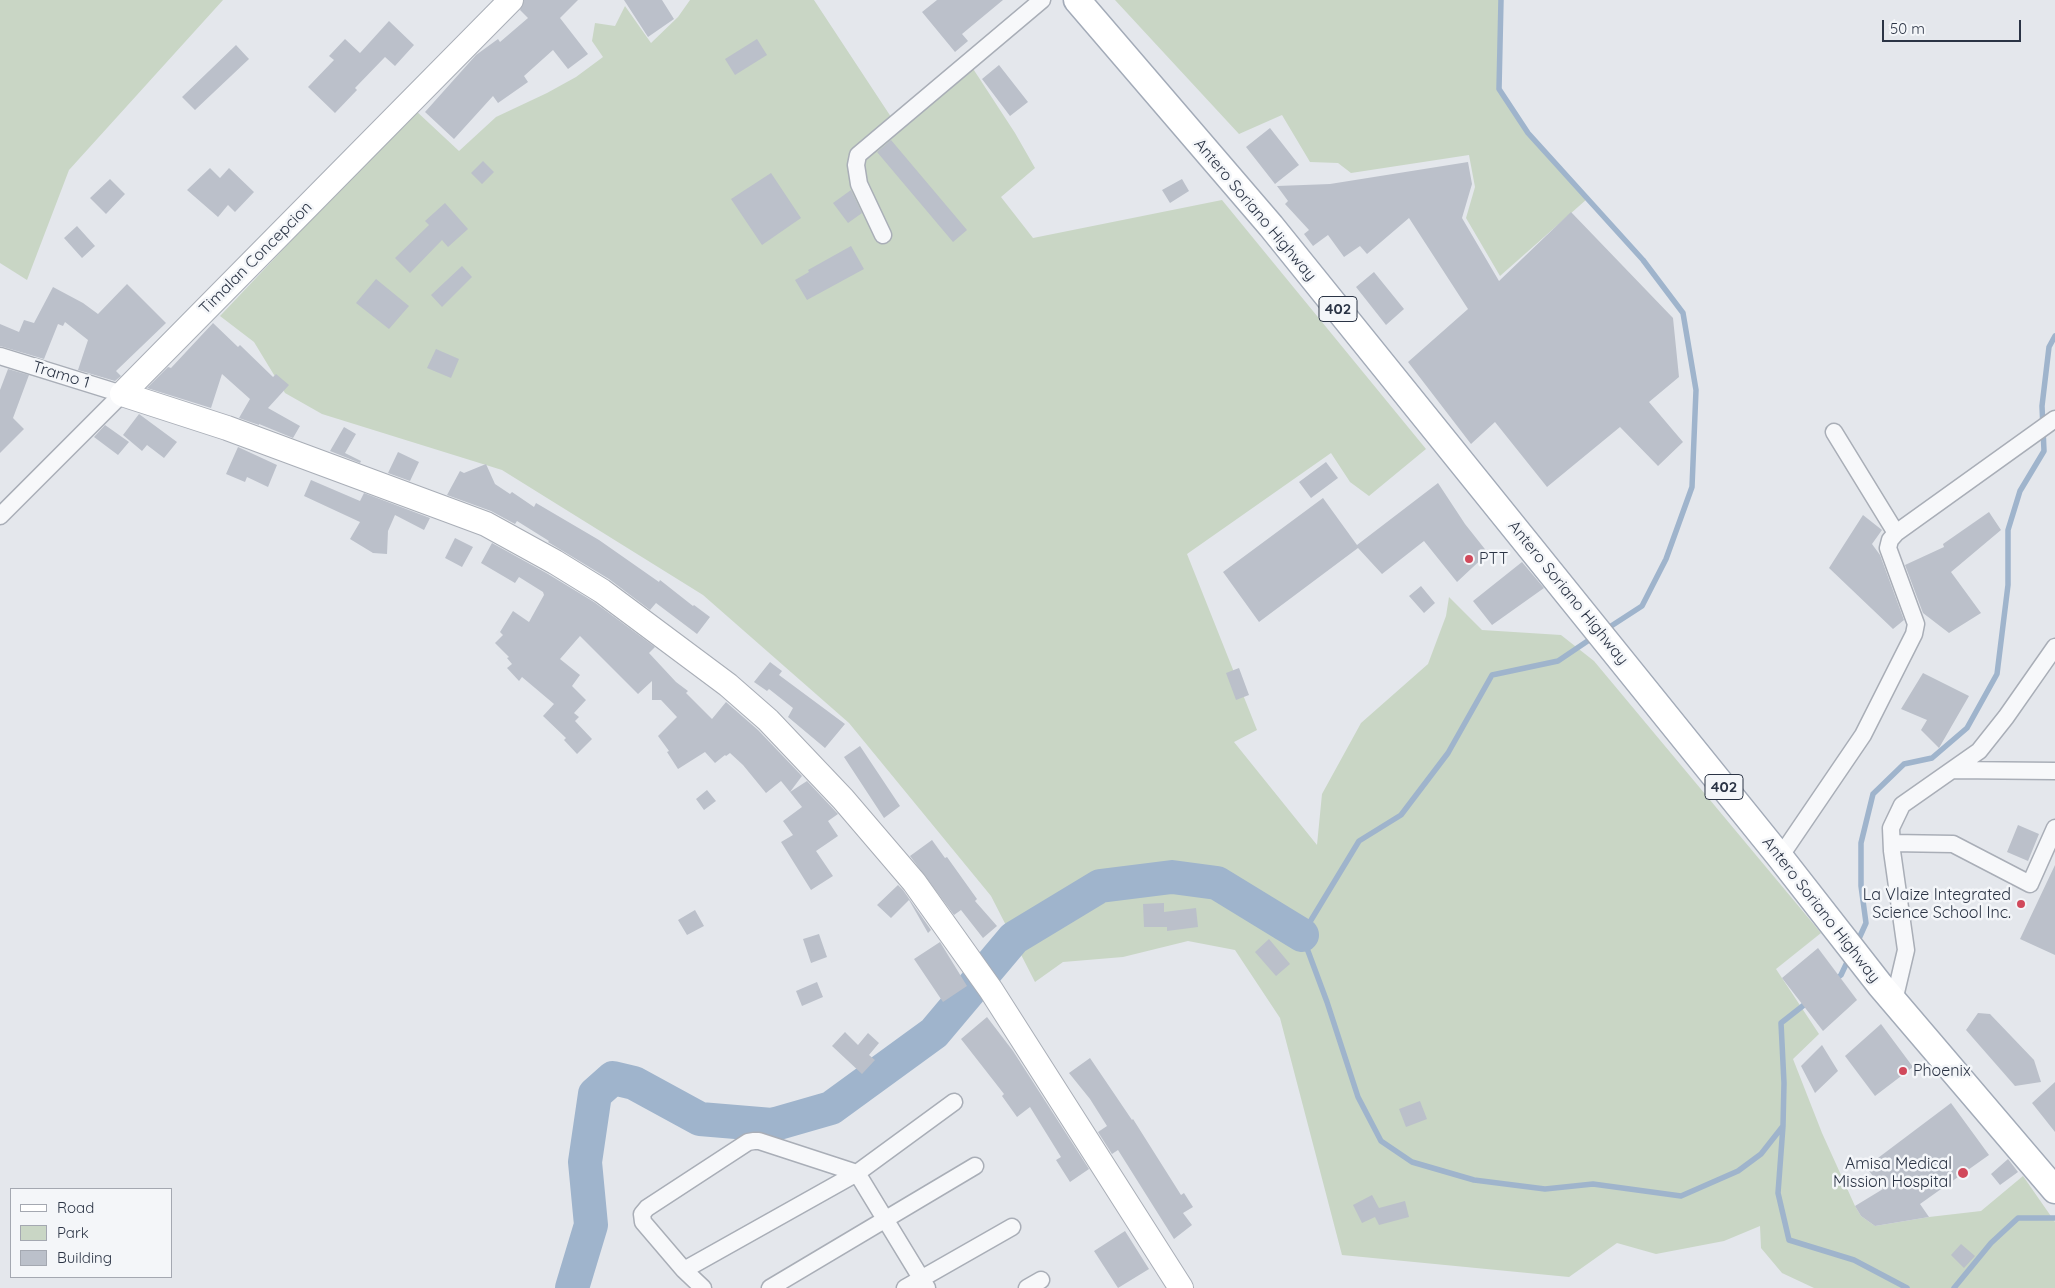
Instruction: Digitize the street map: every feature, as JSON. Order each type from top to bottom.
[{"type":"main road","name":"Antero Soriano Highway","points":[[1077,0],[1271,226],[1780,857],[1858,958],[2055,1190]]},
{"type":"street","name":"Timalan Concepcion","points":[[0,516],[511,0]]},
{"type":"street","points":[[883,235],[859,184],[856,165],[858,155],[1042,0]]},
{"type":"street","name":"Tramo 1","points":[[0,356],[122,394]]},
{"type":"street","points":[[122,394],[227,428],[486,524],[555,562],[602,591],[728,685],[768,720],[843,799],[914,882],[974,969],[991,990],[1181,1288]]},
{"type":"street","points":[[1780,857],[1863,735],[1914,634],[1916,624],[1888,548],[1890,540],[1896,533],[2055,419]]},
{"type":"street","points":[[1834,432],[1896,533]]},
{"type":"street","points":[[1894,1001],[1906,950],[1892,843],[1892,828],[1902,805],[1979,751],[2055,647]]},
{"type":"street","points":[[1952,770],[2055,771]]},
{"type":"street","points":[[1892,843],[1953,844],[2030,884],[2055,828]]},
{"type":"street","points":[[684,1270],[856,1173],[954,1102]]},
{"type":"street","points":[[703,1288],[684,1270],[643,1222],[642,1214],[647,1208],[748,1142],[759,1141],[856,1173],[924,1283]]},
{"type":"street","points":[[770,1288],[975,1166]]},
{"type":"street","points":[[906,1288],[924,1283],[1012,1227]]},
{"type":"green space","points":[[0,0],[223,0],[69,170],[27,280],[0,263]]},
{"type":"green space","points":[[690,0],[814,0],[895,123],[968,61],[1015,133],[1035,168],[1001,197],[1033,238],[1222,200],[1426,449],[1369,496],[1350,482],[1331,453],[1187,554],[1257,730],[1234,742],[1317,845],[1322,794],[1361,723],[1428,664],[1446,616],[1449,597],[1482,630],[1561,635],[1594,661],[1821,933],[1776,969],[1819,1034],[1793,1059],[1822,1133],[1861,1216],[1875,1226],[1981,1211],[2023,1176],[2055,1222],[2055,1288],[1814,1288],[1782,1273],[1761,1248],[1760,1226],[1724,1241],[1656,1254],[1617,1243],[1569,1277],[1342,1255],[1280,1018],[1235,950],[1188,941],[1123,957],[1063,962],[1035,982],[991,896],[849,723],[703,595],[502,470],[322,414],[285,393],[254,342],[220,316],[415,110],[459,151],[496,117],[576,77],[603,57],[592,41],[595,23],[615,26],[625,6],[651,43],[678,17]]},
{"type":"green space","points":[[1115,0],[1501,0],[1499,89],[1528,133],[1587,199],[1500,276],[1466,218],[1475,187],[1469,155],[1351,173],[1338,163],[1310,162],[1282,115],[1239,134]]},
{"type":"building","points":[[524,0],[578,0],[560,18],[588,54],[568,69],[553,50],[524,76],[528,82],[498,103],[493,96],[454,139],[425,112],[476,55],[498,39],[500,42],[528,18],[520,10]]},
{"type":"building","points":[[624,0],[662,0],[674,19],[648,37]]},
{"type":"building","points":[[937,0],[1003,0],[962,34],[968,41],[955,52],[922,12]]},
{"type":"building","points":[[389,21],[414,45],[395,66],[385,57],[355,88],[357,90],[335,113],[308,87],[334,60],[329,56],[345,39],[360,53]]},
{"type":"building","points":[[757,39],[767,55],[735,75],[725,59]]},
{"type":"building","points":[[236,45],[249,59],[195,110],[182,97]]},
{"type":"building","points":[[999,65],[1028,102],[1010,116],[982,79]]},
{"type":"building","points":[[1270,128],[1299,165],[1275,184],[1246,147]]},
{"type":"building","points":[[891,140],[967,230],[953,242],[877,152]]},
{"type":"building","points":[[483,161],[494,172],[482,184],[471,173]]},
{"type":"building","points":[[1468,162],[1472,184],[1462,218],[1499,281],[1571,212],[1673,318],[1679,377],[1649,402],[1683,442],[1658,466],[1620,427],[1547,487],[1495,422],[1471,444],[1408,362],[1468,309],[1409,218],[1367,254],[1360,246],[1344,257],[1328,235],[1313,246],[1304,234],[1309,230],[1285,204],[1288,201],[1277,186],[1330,184]]},
{"type":"building","points":[[210,168],[220,178],[229,168],[254,192],[235,212],[228,205],[218,217],[187,190]]},
{"type":"building","points":[[771,173],[801,218],[762,245],[731,199]]},
{"type":"building","points":[[110,179],[125,194],[106,214],[90,198]]},
{"type":"building","points":[[1182,179],[1189,191],[1170,203],[1162,190]]},
{"type":"building","points":[[851,190],[862,213],[848,223],[833,203]]},
{"type":"building","points":[[445,203],[468,229],[448,247],[442,240],[410,273],[395,258],[429,225],[425,221]]},
{"type":"building","points":[[77,226],[95,246],[82,258],[64,238]]},
{"type":"building","points":[[851,246],[864,269],[807,300],[795,280],[809,272],[808,270]]},
{"type":"building","points":[[462,266],[472,277],[442,307],[431,295]]},
{"type":"building","points":[[1374,272],[1404,309],[1386,325],[1356,287]]},
{"type":"building","points":[[376,279],[409,306],[389,329],[356,303]]},
{"type":"building","points":[[127,284],[166,323],[116,371],[121,376],[115,381],[78,370],[88,340],[65,322],[63,326],[58,324],[44,359],[0,346],[0,324],[19,332],[24,320],[34,323],[53,287],[83,303],[98,314]]},
{"type":"building","points":[[213,323],[238,347],[240,345],[273,377],[276,374],[289,385],[268,408],[300,426],[293,438],[239,418],[250,399],[222,374],[211,408],[147,388],[168,367],[171,368]]},
{"type":"building","points":[[436,349],[459,359],[451,378],[427,368]]},
{"type":"building","points":[[8,369],[29,375],[13,418],[24,429],[0,453],[0,390]]},
{"type":"building","points":[[139,414],[177,442],[164,458],[147,445],[142,451],[123,435]]},
{"type":"building","points":[[105,425],[129,442],[118,455],[94,437]]},
{"type":"building","points":[[344,427],[356,434],[345,453],[361,461],[360,463],[330,451]]},
{"type":"building","points":[[238,447],[277,465],[268,487],[247,477],[245,482],[226,474]]},
{"type":"building","points":[[398,452],[419,462],[410,481],[388,473]]},
{"type":"building","points":[[1326,462],[1338,478],[1311,498],[1299,482]]},
{"type":"building","points":[[486,464],[495,484],[510,494],[512,492],[534,507],[536,503],[599,540],[659,582],[660,580],[710,617],[697,634],[656,603],[650,610],[609,579],[517,521],[515,524],[491,511],[447,495],[460,471],[464,473]]},
{"type":"building","points":[[311,480],[360,501],[364,493],[430,518],[424,530],[395,515],[388,531],[387,554],[373,553],[350,539],[360,522],[304,496]]},
{"type":"building","points":[[1438,483],[1465,524],[1488,553],[1457,582],[1424,541],[1382,574],[1358,548],[1259,622],[1223,572],[1323,498],[1357,545]]},
{"type":"building","points":[[1989,512],[2001,530],[1951,572],[1981,613],[1949,633],[1923,613],[1905,565],[1944,547],[1943,544]]},
{"type":"building","points":[[1863,515],[1882,530],[1872,544],[1880,555],[1904,620],[1893,629],[1829,568]]},
{"type":"building","points":[[455,538],[473,547],[462,567],[445,558]]},
{"type":"building","points":[[492,543],[594,602],[655,647],[649,653],[676,682],[688,691],[686,693],[712,719],[726,702],[758,730],[802,776],[790,792],[781,781],[766,793],[743,765],[730,753],[715,763],[705,752],[678,769],[667,752],[669,751],[658,736],[677,717],[661,700],[652,700],[652,681],[638,694],[580,636],[560,659],[580,675],[572,686],[586,700],[574,713],[579,717],[575,721],[592,739],[577,754],[564,740],[566,738],[543,716],[554,704],[522,677],[519,681],[507,668],[512,664],[507,658],[509,657],[495,643],[503,635],[500,632],[513,611],[529,622],[544,595],[543,592],[519,577],[515,583],[481,563]]},
{"type":"building","points":[[1522,562],[1544,588],[1492,625],[1473,601]]},
{"type":"building","points":[[1421,586],[1435,603],[1424,613],[1409,596]]},
{"type":"building","points":[[770,662],[782,671],[779,675],[845,724],[825,748],[788,717],[793,708],[769,689],[767,691],[754,682]]},
{"type":"building","points":[[1239,668],[1249,695],[1236,700],[1226,673]]},
{"type":"building","points":[[1923,673],[1969,696],[1939,748],[1921,730],[1927,720],[1901,709]]},
{"type":"building","points":[[860,746],[900,806],[884,818],[844,757]]},
{"type":"building","points":[[807,781],[838,814],[828,821],[838,836],[816,851],[833,876],[811,890],[781,842],[793,835],[783,821],[802,807],[790,792]]},
{"type":"building","points":[[707,790],[716,801],[704,810],[696,799]]},
{"type":"building","points":[[2018,825],[2039,834],[2028,861],[2007,852]]},
{"type":"building","points":[[932,840],[945,858],[947,857],[977,899],[975,901],[997,926],[983,938],[961,910],[954,915],[910,856]]},
{"type":"building","points":[[2055,865],[2055,955],[2020,939]]},
{"type":"building","points":[[898,885],[903,890],[931,930],[928,933],[909,900],[891,918],[877,905]]},
{"type":"building","points":[[1164,903],[1164,912],[1196,908],[1198,927],[1167,931],[1167,927],[1144,927],[1143,904]]},
{"type":"building","points":[[695,910],[704,926],[687,935],[678,920]]},
{"type":"building","points":[[819,934],[827,957],[811,963],[803,939]]},
{"type":"building","points":[[1269,939],[1290,964],[1276,976],[1255,952]]},
{"type":"building","points":[[940,942],[967,986],[943,1002],[914,959]]},
{"type":"building","points":[[1818,948],[1857,1000],[1823,1031],[1782,978]]},
{"type":"building","points":[[817,982],[823,997],[802,1006],[796,991]]},
{"type":"building","points":[[1978,1013],[1990,1014],[2034,1060],[2041,1082],[2015,1086],[1966,1030]]},
{"type":"building","points":[[987,1017],[1013,1051],[1089,1169],[1070,1182],[1056,1160],[1061,1157],[1030,1107],[1017,1117],[1002,1096],[1004,1094],[961,1039]]},
{"type":"building","points":[[1881,1024],[1913,1067],[1875,1096],[1845,1056]]},
{"type":"building","points":[[845,1032],[858,1045],[868,1033],[879,1043],[869,1055],[875,1060],[862,1074],[832,1046]]},
{"type":"building","points":[[1822,1045],[1838,1071],[1815,1093],[1801,1066]]},
{"type":"building","points":[[1090,1058],[1133,1119],[1181,1195],[1184,1193],[1193,1207],[1183,1213],[1192,1225],[1174,1239],[1118,1150],[1112,1154],[1098,1132],[1107,1126],[1090,1099],[1069,1073]]},
{"type":"building","points":[[2055,1082],[2055,1132],[2032,1103]]},
{"type":"building","points":[[1420,1101],[1427,1119],[1406,1127],[1399,1109]]},
{"type":"building","points":[[1951,1103],[1989,1155],[1920,1204],[1929,1217],[1875,1226],[1861,1216],[1855,1206],[1883,1189],[1866,1167]]},
{"type":"building","points":[[2008,1159],[2018,1172],[2000,1185],[1991,1174]]},
{"type":"building","points":[[1372,1195],[1379,1208],[1405,1201],[1409,1217],[1379,1225],[1375,1217],[1362,1223],[1353,1205]]},
{"type":"building","points":[[1125,1231],[1149,1269],[1118,1288],[1094,1251]]},
{"type":"building","points":[[1961,1244],[1975,1256],[1964,1268],[1951,1255]]},
{"type":"waterway","points":[[1501,0],[1499,89],[1528,133],[1643,260],[1683,313],[1696,390],[1692,487],[1666,559],[1642,606],[1605,630]]},
{"type":"waterway","points":[[1857,943],[1866,923],[1861,886],[1861,843],[1873,794],[1904,764],[1932,758],[1967,728],[1997,674],[2008,585],[2008,530],[2020,491],[2044,451],[2042,406],[2049,347],[2055,336]]},
{"type":"waterway","points":[[1595,636],[1558,661],[1492,675],[1448,753],[1401,815],[1359,841],[1302,935],[1327,1002],[1358,1097],[1381,1141],[1412,1162],[1474,1180],[1545,1189],[1593,1184],[1681,1196],[1738,1171],[1761,1154],[1783,1126],[1784,1083],[1781,1023],[1809,1001]]},
{"type":"waterway","points":[[572,1288],[591,1225],[585,1162],[595,1094],[613,1078],[634,1083],[700,1119],[772,1125],[831,1108],[934,1033],[1014,938],[1100,886],[1172,877],[1217,883],[1302,935]]},
{"type":"waterway","points":[[1834,981],[1841,975],[1849,958]]},
{"type":"waterway","points":[[1783,1126],[1778,1193],[1789,1240],[1854,1260],[1907,1288]]},
{"type":"waterway","points":[[1954,1288],[1991,1243],[2018,1218],[2055,1218]]},
{"type":"place","name":"PTT","points":[[1469,559]]},
{"type":"place","name":"La Vlaize Integrated Science School Inc.","points":[[2021,904]]},
{"type":"place","name":"Phoenix","points":[[1903,1071]]},
{"type":"place","name":"Amisa Medical Mission Hospital","points":[[1963,1173]]}]
